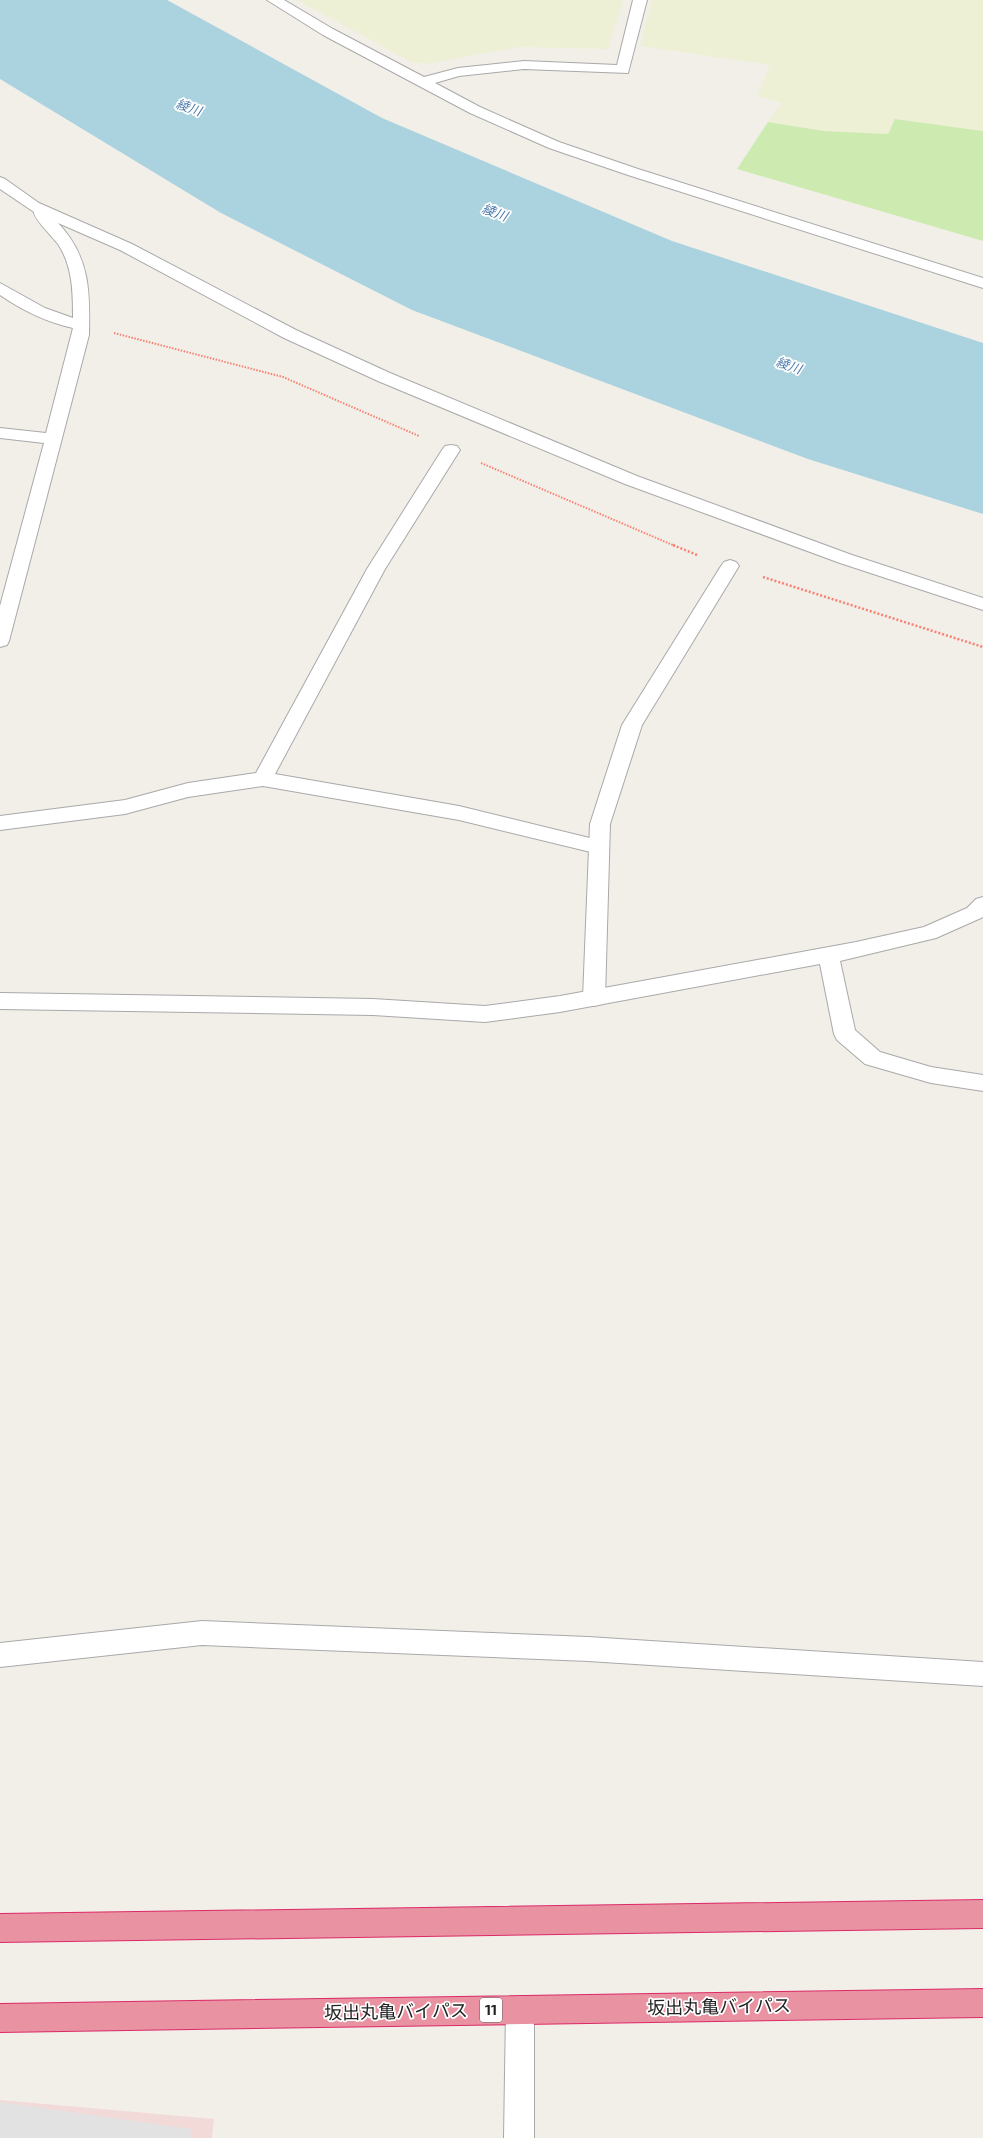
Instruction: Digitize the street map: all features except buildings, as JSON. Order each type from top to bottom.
[{"type":"highway","points":[[0,1928],[983,1914]]},
{"type":"highway","name":"坂出丸亀バイパス","points":[[0,2018],[983,2003]]},
{"type":"street","points":[[274,0],[328,32],[475,110],[554,145],[640,175],[983,283]]},
{"type":"street","points":[[422,82],[458,72],[524,65],[623,70],[640,0]]},
{"type":"street","points":[[0,182],[33,206],[57,230],[67,244],[78,268],[82,298],[81,335],[0,641]]},
{"type":"street","points":[[33,206],[126,247],[290,334],[384,378],[638,482],[846,559],[983,604]]},
{"type":"street","points":[[0,288],[18,300],[62,322],[81,325]]},
{"type":"street","points":[[0,433],[54,439]]},
{"type":"street","points":[[263,779],[376,569],[451,450]]},
{"type":"street","points":[[594,998],[600,824],[632,725],[730,566]]},
{"type":"street","points":[[0,823],[124,807],[188,790],[263,779],[458,813],[599,847]]},
{"type":"street","points":[[0,1001],[373,1007],[485,1014],[594,998],[828,954],[929,933],[974,913],[983,904]]},
{"type":"street","points":[[828,954],[845,1034],[873,1058],[931,1075],[983,1083]]},
{"type":"street","points":[[0,1655],[202,1633],[588,1649],[983,1674]]},
{"type":"street","points":[[519,2138],[520,2010]]},
{"type":"path","points":[[81,325],[283,377],[670,544],[730,566],[983,647]]},
{"type":"shaded area","points":[[0,2100],[214,2119],[212,2138],[0,2138]]},
{"type":"shaded area","points":[[0,2102],[191,2129],[190,2138],[0,2138]]},
{"type":"green space","points":[[297,0],[623,0],[608,49],[520,47],[427,64],[411,62]]},
{"type":"green space","points":[[652,0],[983,0],[983,131],[895,119],[888,134],[824,131],[768,122],[782,103],[757,96],[770,65],[640,46]]},
{"type":"green space","points":[[895,119],[983,131],[983,241],[737,169],[768,122],[824,131],[888,134]]},
{"type":"water","name":"綾川","points":[[0,0],[167,0],[382,118],[672,241],[983,343],[983,514],[808,459],[412,310],[221,213],[0,79]]}]
